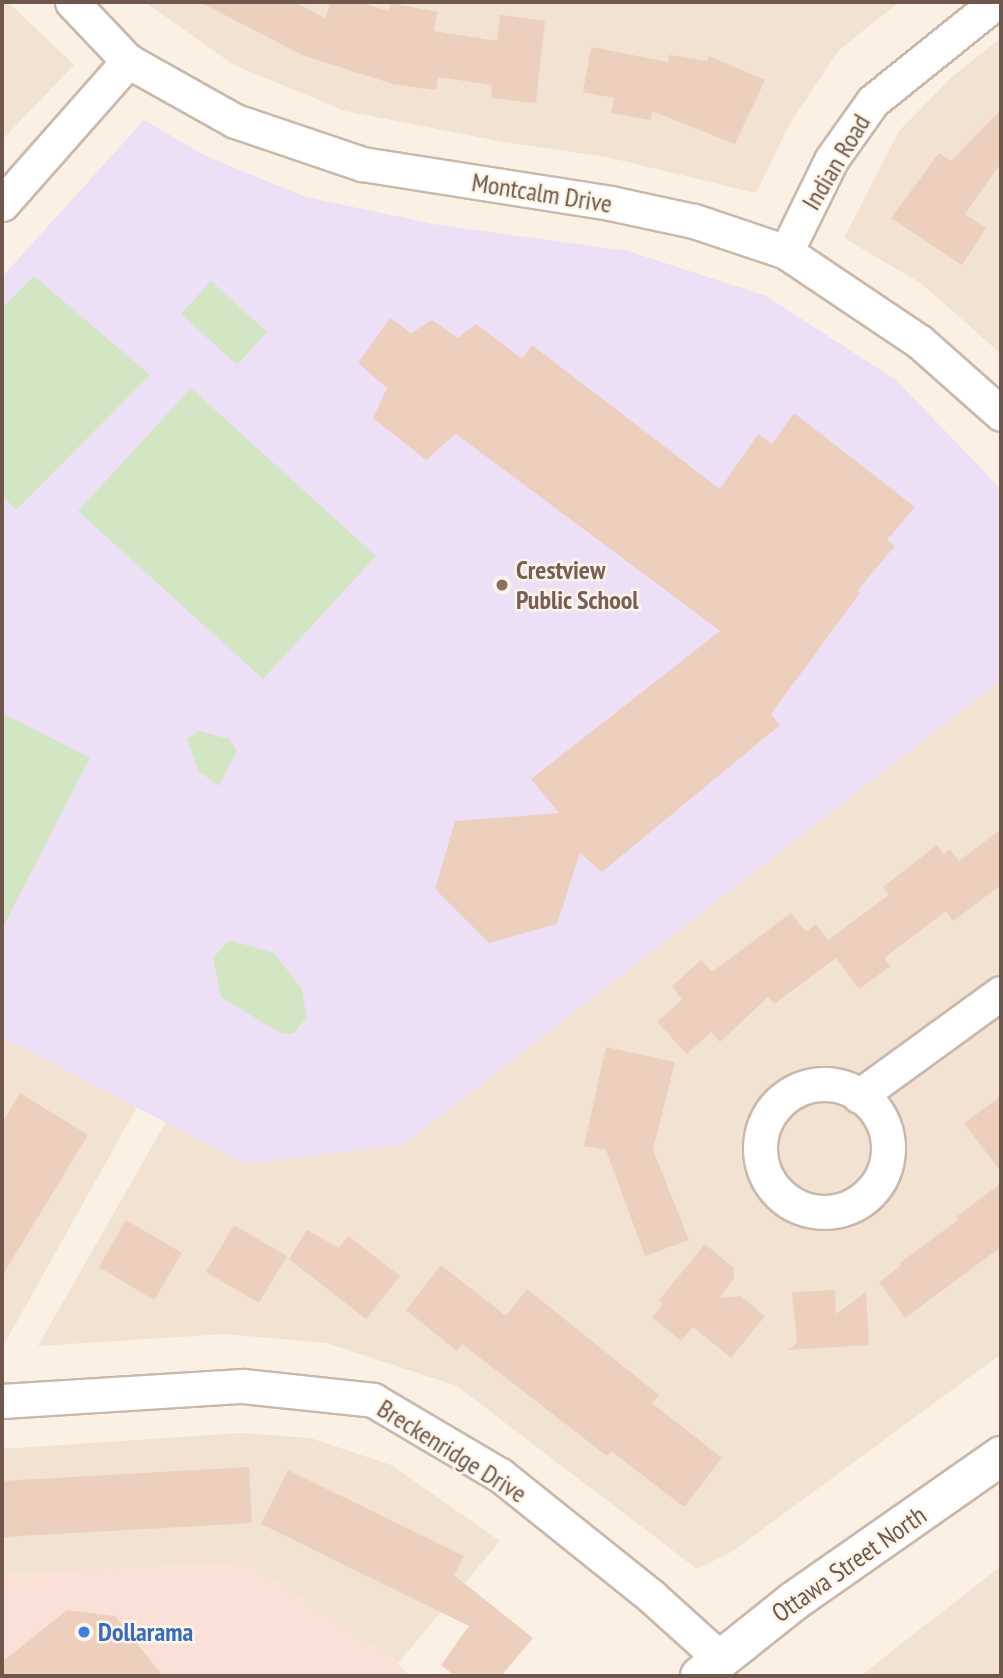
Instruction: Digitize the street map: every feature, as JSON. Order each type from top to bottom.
[{"type":"main road","name":"Ottawa Street North","points":[[710,1668],[794,1601],[1001,1456]]},
{"type":"street","name":"Montcalm Drive","points":[[72,2],[128,61],[235,121],[362,164],[610,203],[694,221],[786,252],[919,342],[1001,414]]},
{"type":"street","name":"Indian Road","points":[[786,252],[831,160],[873,101],[996,2]]},
{"type":"street","points":[[2,204],[128,61]]},
{"type":"street","points":[[859,1096],[1001,993]]},
{"type":"street","name":"Breckenridge Drive","points":[[2,1401],[243,1386],[373,1400],[500,1475],[651,1596],[710,1668]]},
{"type":"shaded area","points":[[2,2],[8,2],[74,65],[2,140]]},
{"type":"shaded area","points":[[145,2],[899,2],[839,50],[789,125],[756,193],[607,157],[504,142],[345,111],[234,65]]},
{"type":"shaded area","points":[[1001,38],[1001,354],[922,284],[844,238],[899,131],[953,76]]},
{"type":"shaded area","name":"Crestview Public School","points":[[144,120],[206,156],[306,197],[433,224],[628,251],[766,296],[896,380],[1001,489],[1001,680],[405,1144],[246,1164],[2,1037],[2,277]]},
{"type":"shaded area","points":[[1001,680],[1001,1354],[733,1551],[697,1569],[457,1386],[327,1343],[225,1334],[38,1346],[166,1122],[246,1164],[405,1144]]},
{"type":"shaded area","points":[[2,1037],[137,1107],[2,1348]]},
{"type":"shaded area","points":[[241,1433],[310,1438],[391,1465],[500,1541],[398,1663],[246,1562],[2,1575],[2,1449]]},
{"type":"shaded area","points":[[246,1562],[398,1663],[409,1676],[2,1676],[2,1575]]},
{"type":"shaded area","points":[[1000,1567],[1001,1676],[860,1676]]},
{"type":"green space","points":[[34,276],[150,375],[16,510],[2,495],[2,308]]},
{"type":"green space","points":[[211,281],[267,332],[237,365],[181,314]]},
{"type":"green space","points":[[191,388],[376,556],[263,679],[78,511]]},
{"type":"green space","points":[[2,713],[90,758],[2,929]]},
{"type":"green space","points":[[199,731],[229,739],[237,751],[219,786],[198,771],[187,739]]},
{"type":"green space","points":[[229,940],[274,953],[302,989],[307,1017],[293,1034],[280,1033],[221,997],[213,958]]},
{"type":"building","points":[[200,2],[294,2],[325,18],[331,2],[359,2],[389,11],[391,3],[437,12],[434,31],[497,41],[500,15],[545,21],[536,103],[491,98],[492,85],[438,77],[436,90],[393,84],[302,55]]},
{"type":"building","points":[[591,47],[668,62],[669,55],[707,61],[709,56],[765,80],[735,144],[652,111],[651,120],[611,113],[614,98],[583,92]]},
{"type":"building","points":[[1001,110],[1001,163],[965,214],[986,228],[962,265],[891,218],[939,153],[951,161]]},
{"type":"building","points":[[390,318],[411,333],[432,320],[458,338],[476,324],[522,359],[532,345],[720,489],[758,434],[772,444],[794,413],[915,507],[887,540],[895,546],[857,591],[860,593],[771,714],[780,725],[602,872],[580,853],[557,924],[489,943],[435,889],[455,821],[559,813],[531,779],[720,631],[456,434],[426,460],[373,418],[387,388],[358,363]]},
{"type":"building","points":[[1001,829],[1001,885],[953,921],[946,911],[884,958],[891,966],[859,989],[836,958],[774,1004],[768,997],[720,1042],[711,1032],[687,1054],[657,1022],[682,1000],[672,986],[701,960],[712,972],[791,913],[806,932],[816,924],[828,940],[889,895],[883,887],[937,845],[944,854],[950,849],[959,861]]},
{"type":"building","points":[[606,1047],[675,1062],[653,1150],[689,1240],[645,1256],[606,1150],[584,1146]]},
{"type":"building","points":[[20,1093],[88,1135],[2,1276],[2,1123]]},
{"type":"building","points":[[1001,1096],[1001,1172],[964,1123]]},
{"type":"building","points":[[1001,1183],[1001,1247],[905,1318],[879,1282]]},
{"type":"building","points":[[126,1220],[182,1253],[154,1300],[99,1267]]},
{"type":"building","points":[[234,1225],[287,1256],[259,1303],[206,1272]]},
{"type":"building","points":[[307,1230],[339,1248],[348,1236],[400,1276],[366,1319],[289,1259]]},
{"type":"building","points":[[705,1244],[734,1268],[734,1278],[719,1298],[741,1296],[765,1316],[731,1358],[693,1327],[681,1341],[652,1317],[663,1304],[659,1300]]},
{"type":"building","points":[[441,1265],[506,1316],[527,1289],[659,1395],[652,1403],[722,1458],[684,1507],[611,1451],[607,1456],[462,1344],[457,1351],[406,1310]]},
{"type":"building","points":[[835,1290],[836,1314],[866,1292],[869,1345],[787,1350],[797,1343],[792,1292]]},
{"type":"building","points":[[249,1467],[252,1523],[2,1537],[2,1481]]},
{"type":"building","points":[[288,1470],[464,1556],[454,1575],[533,1638],[501,1676],[455,1676],[441,1665],[469,1626],[261,1524]]},
{"type":"building","name":"Dollarama","points":[[67,1610],[115,1616],[163,1676],[2,1676],[2,1662]]},
{"type":"place","name":"Crestview Public School","points":[[502,585]]},
{"type":"place","name":"Dollarama","points":[[84,1632]]}]
